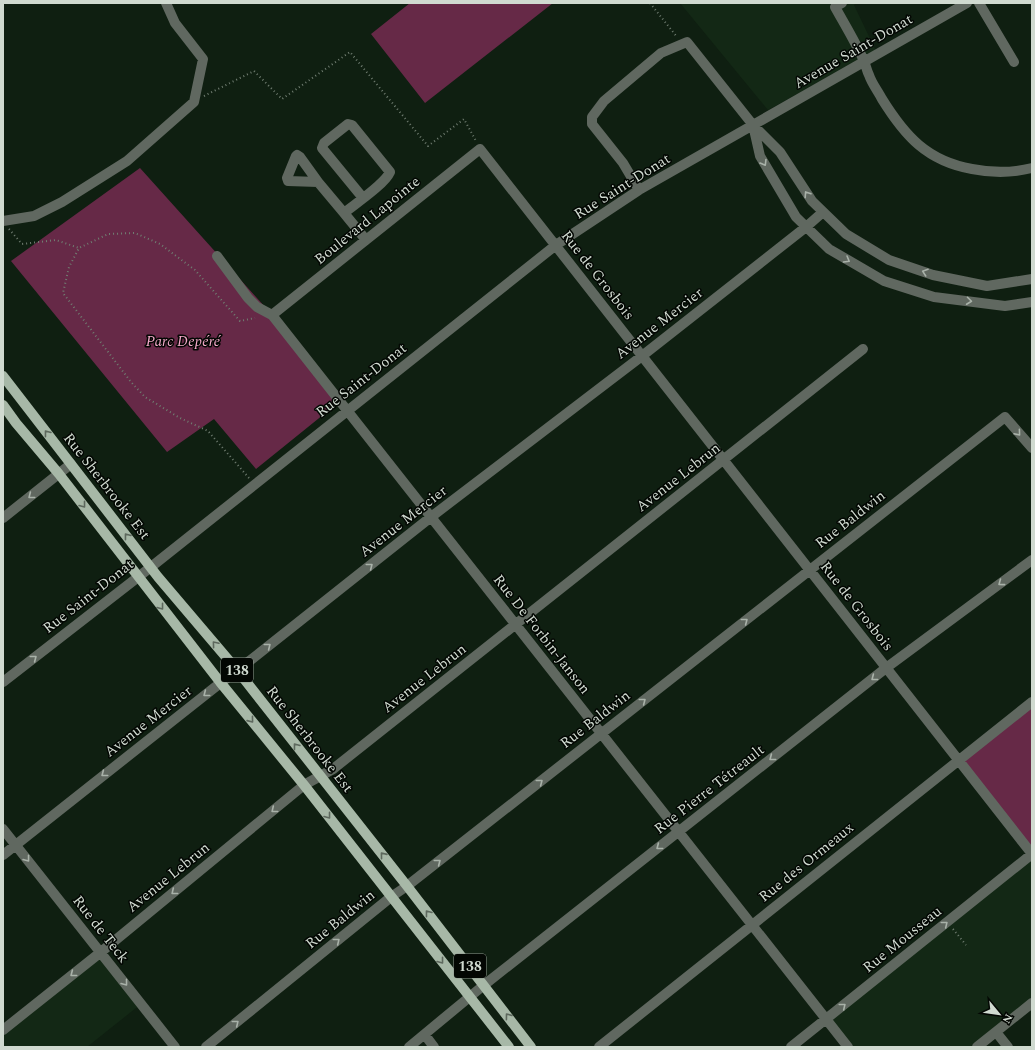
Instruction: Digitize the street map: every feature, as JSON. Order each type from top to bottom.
[{"type":"main road","name":"Rue Sherbrooke Est","points":[[3,376],[151,566],[237,670],[407,886],[531,1047]]},
{"type":"main road","name":"Rue Sherbrooke Est","points":[[3,405],[16,423],[59,474],[220,682],[304,785],[509,1047]]},
{"type":"street","points":[[5,224],[34,216],[62,202],[127,161],[194,102],[203,59],[175,23],[166,3]]},
{"type":"street","name":"Avenue Saint-Donat","points":[[753,125],[967,3]]},
{"type":"street","points":[[979,3],[1014,62]]},
{"type":"street","points":[[837,4],[869,76],[895,121],[909,137],[925,150],[943,161],[955,165],[987,172],[1017,172],[1032,168]]},
{"type":"street","points":[[639,190],[624,163],[592,124],[592,117],[604,101],[661,54],[687,42],[753,125],[780,152],[812,201],[846,234],[889,260],[933,275],[987,286],[1032,280]]},
{"type":"street","points":[[344,213],[363,198],[388,178],[390,172],[352,125],[348,124],[324,143],[322,148],[363,198]]},
{"type":"street","points":[[753,125],[760,156],[796,217],[829,249],[884,280],[934,297],[1005,306],[1032,302]]},
{"type":"street","name":"Rue Saint-Donat","points":[[3,682],[556,245],[639,190],[753,125]]},
{"type":"street","name":"Boulevard Lapointe","points":[[272,314],[480,149]]},
{"type":"street","name":"Rue de Grosbois","points":[[480,149],[1032,854]]},
{"type":"street","points":[[318,182],[366,240]]},
{"type":"street","name":"Avenue Mercier","points":[[3,855],[220,682],[431,517],[642,356],[823,212]]},
{"type":"street","points":[[217,256],[256,307],[272,314]]},
{"type":"street","name":"Rue De Forbin-Janson","points":[[272,314],[848,1047]]},
{"type":"street","name":"Avenue Lebrun","points":[[3,1030],[101,952],[304,785],[333,769],[863,349]]},
{"type":"street","name":"Rue Baldwin","points":[[206,1047],[391,897],[602,734],[1005,417],[1032,448]]},
{"type":"street","points":[[3,518],[71,464]]},
{"type":"street","name":"Rue Pierre Tétreault","points":[[409,1047],[484,985],[886,668],[1032,560]]},
{"type":"street","name":"Rue des Ormeaux","points":[[600,1047],[1032,702]]},
{"type":"street","name":"Rue de Teck","points":[[3,829],[175,1047]]},
{"type":"street","name":"Rue Mousseau","points":[[791,1047],[1032,854]]},
{"type":"street","points":[[977,1047],[1032,1003]]},
{"type":"street","points":[[996,1032],[1008,1047]]},
{"type":"street","points":[[424,1035],[434,1047]]},
{"type":"path","points":[[650,3],[683,44]]},
{"type":"path","points":[[194,102],[254,70],[282,99],[350,52],[428,146],[464,119],[480,149]]},
{"type":"path","points":[[5,224],[22,244],[56,240],[79,248]]},
{"type":"path","points":[[254,484],[208,431],[180,418],[145,398],[63,293],[69,267],[79,248],[108,234],[135,233],[160,244],[195,270],[240,320],[272,314]]},
{"type":"path","points":[[948,922],[966,945]]},
{"type":"shaded area","points":[[680,3],[856,3],[854,5],[876,51],[768,110]]},
{"type":"shaded area","points":[[1032,854],[1032,1001],[975,1047],[848,1047],[826,1019]]},
{"type":"shaded area","points":[[101,952],[141,1004],[87,1047],[3,1047],[3,1030]]},
{"type":"green space","points":[[410,3],[553,3],[425,103],[371,34]]},
{"type":"green space","name":"Parc Depéré","points":[[140,168],[265,307],[339,402],[256,469],[214,419],[167,452],[11,261]]},
{"type":"green space","points":[[1032,703],[1032,854],[958,760]]}]
